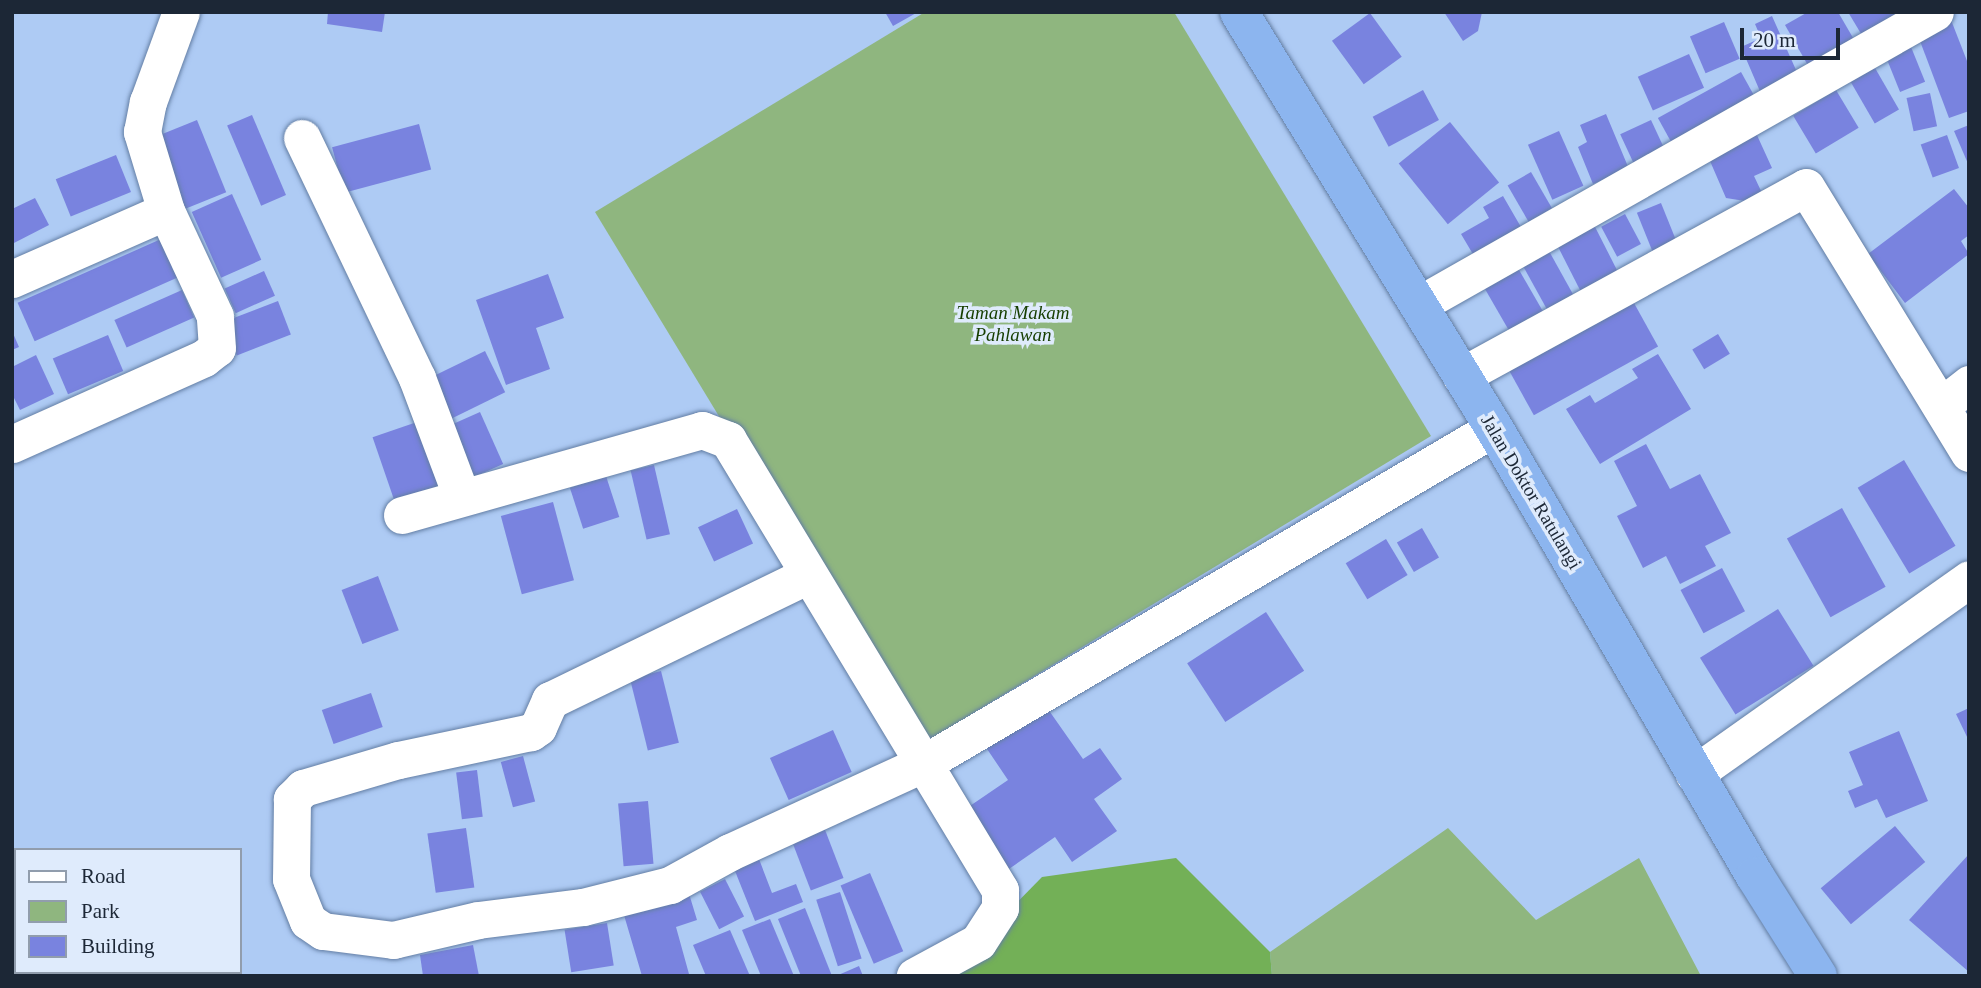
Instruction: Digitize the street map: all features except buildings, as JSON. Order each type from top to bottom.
[{"type":"highway","name":"Jalan Doktor Ratulangi","points":[[1240,12],[1494,428],[1694,774],[1818,976]]},
{"type":"street","points":[[12,444],[204,358],[217,348],[215,316],[166,211],[142,132],[148,102],[181,12]]},
{"type":"street","points":[[1418,305],[1935,12]]},
{"type":"street","points":[[302,138],[417,378],[461,495]]},
{"type":"street","points":[[1461,376],[1806,187],[1955,395],[1969,453]]},
{"type":"street","points":[[12,279],[166,211]]},
{"type":"street","points":[[808,575],[550,700],[538,727],[531,732],[398,760],[303,788],[292,799],[291,879],[308,921],[323,931],[393,940],[478,920],[583,907],[652,891],[924,763],[1494,428]]},
{"type":"street","points":[[401,515],[461,495],[702,430],[717,433],[728,440],[1000,890],[1000,908],[978,943],[915,976]]},
{"type":"street","points":[[1694,774],[1969,579]]},
{"type":"green space","name":"Taman Makam Pahlawan","points":[[925,12],[1174,12],[1431,436],[919,746],[595,212]]},
{"type":"green space","points":[[1448,828],[1536,920],[1639,858],[1701,976],[1272,976],[1270,952]]},
{"type":"green space","points":[[1176,858],[1270,952],[1272,976],[945,976],[1042,877]]},
{"type":"green space","points":[[12,918],[14,974],[198,976],[12,976]]}]
